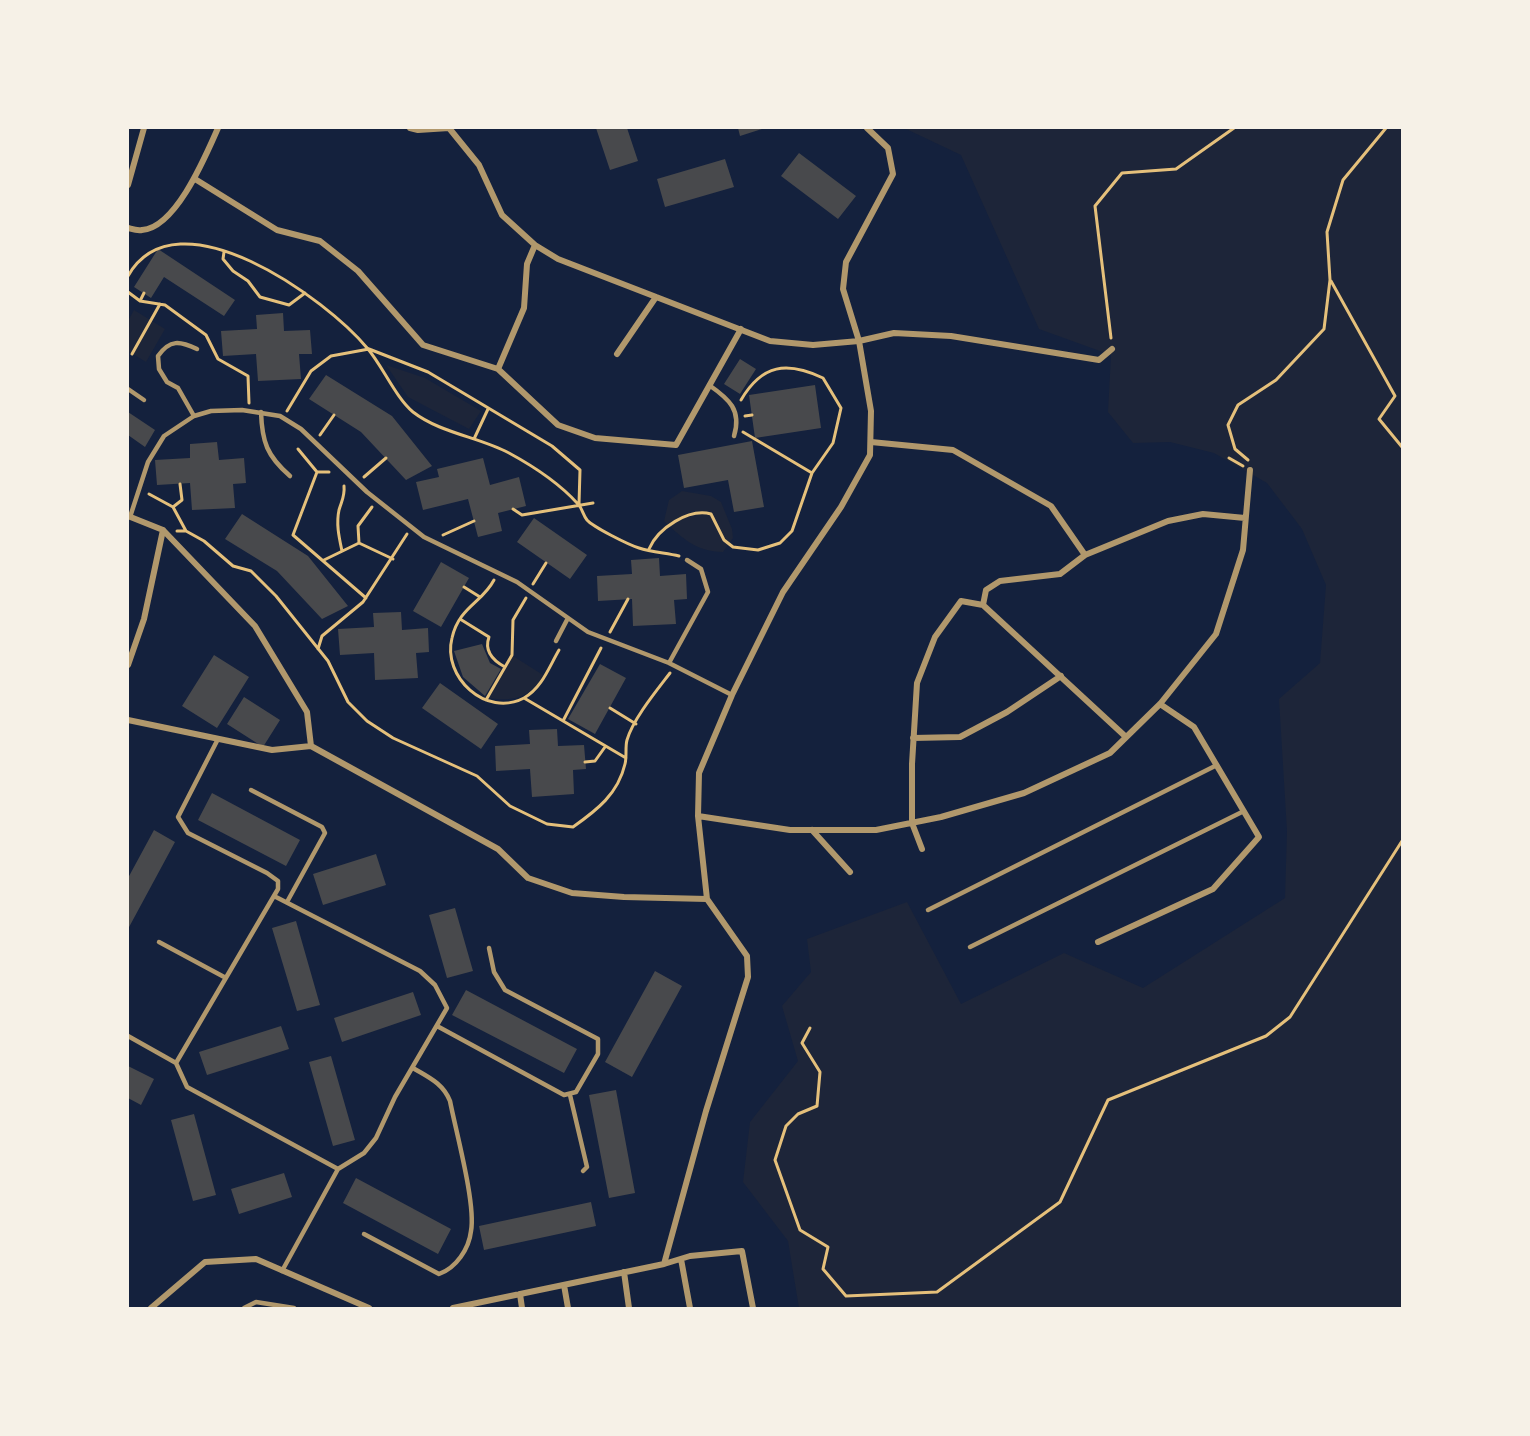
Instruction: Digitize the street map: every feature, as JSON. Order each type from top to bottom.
[{"type":"street","points":[[128,185],[144,128]]},
{"type":"street","points":[[128,228],[143,231],[164,219],[195,179],[218,128]]},
{"type":"street","points":[[410,128],[418,130],[449,128],[479,165],[501,215],[535,245],[558,258],[770,341],[813,345],[859,341],[894,333],[951,336],[1099,360],[1112,349]]},
{"type":"street","points":[[664,1264],[706,1111],[748,977],[747,956],[707,899],[698,816],[699,772],[732,695],[783,592],[841,507],[870,455],[871,411],[859,341],[843,289],[846,262],[893,174],[888,148],[867,128]]},
{"type":"street","points":[[195,179],[276,230],[320,241],[358,271],[423,345],[498,369],[558,425],[595,438],[676,445],[741,329]]},
{"type":"street","points":[[498,369],[524,308],[527,264],[535,245]]},
{"type":"street","points":[[617,354],[656,297]]},
{"type":"street","points":[[871,442],[952,450],[1051,506],[1085,555]]},
{"type":"street","points":[[698,816],[790,830],[876,830],[912,823],[1024,793],[1110,753],[1161,704],[1216,634],[1243,550],[1250,470]]},
{"type":"street","points":[[983,605],[986,590],[1000,581],[1060,574],[1085,555],[1168,521],[1203,514],[1245,518]]},
{"type":"street","points":[[129,516],[163,530],[255,626],[307,712],[311,746]]},
{"type":"street","points":[[128,664],[144,619],[163,530]]},
{"type":"street","points":[[922,849],[912,823],[917,683],[935,637],[961,601],[983,605],[1126,737]]},
{"type":"street","points":[[914,738],[960,737],[1007,712],[1060,676]]},
{"type":"street","points":[[1098,942],[1213,889],[1259,837],[1194,727],[1161,704]]},
{"type":"street","points":[[128,720],[272,750],[311,746],[498,849],[528,878],[572,892],[624,897],[707,899]]},
{"type":"street","points":[[812,830],[850,872]]},
{"type":"street","points":[[453,1308],[681,1259],[742,1251],[753,1308]]},
{"type":"street","points":[[151,1308],[205,1262],[256,1259],[369,1308]]},
{"type":"street","points":[[681,1259],[690,1308]]},
{"type":"street","points":[[624,1272],[629,1308]]},
{"type":"street","points":[[564,1285],[568,1308]]},
{"type":"street","points":[[520,1294],[522,1308]]},
{"type":"lane","points":[[194,417],[178,388],[167,382],[159,369],[158,356],[166,345],[175,342],[184,342],[197,349]]},
{"type":"lane","points":[[710,385],[728,398],[736,410],[734,436]]},
{"type":"lane","points":[[128,389],[144,400]]},
{"type":"lane","points":[[129,516],[148,462],[164,436],[194,417],[211,411],[261,412],[284,418],[302,429],[367,492],[424,537],[517,582],[588,632],[672,665],[732,695]]},
{"type":"lane","points":[[261,412],[262,435],[273,461],[290,476]]},
{"type":"lane","points":[[672,665],[708,592],[701,569],[687,560]]},
{"type":"lane","points":[[555,641],[568,618]]},
{"type":"lane","points":[[176,1063],[274,896],[278,881],[188,833],[178,817],[218,739]]},
{"type":"lane","points":[[928,910],[1217,765]]},
{"type":"lane","points":[[251,790],[322,827],[325,833],[287,902]]},
{"type":"lane","points":[[970,947],[1244,811]]},
{"type":"lane","points":[[274,896],[420,971],[435,985],[447,1008],[395,1097],[386,1122],[376,1138],[364,1153],[338,1169],[282,1271]]},
{"type":"lane","points":[[159,942],[226,978]]},
{"type":"lane","points":[[437,1026],[556,1092],[570,1095],[576,1092],[598,1054],[598,1039],[505,990],[495,972],[489,948]]},
{"type":"lane","points":[[128,1036],[176,1063],[187,1087],[338,1169]]},
{"type":"lane","points":[[364,1234],[439,1274],[453,1267],[468,1243],[472,1218],[450,1101],[446,1092],[436,1081],[412,1068]]},
{"type":"lane","points":[[570,1095],[587,1167],[583,1172]]},
{"type":"lane","points":[[244,1308],[256,1302],[294,1308]]},
{"type":"path","points":[[1112,349],[1095,206],[1122,173],[1176,169],[1234,128]]},
{"type":"path","points":[[1250,470],[1248,458],[1235,449],[1228,425],[1238,405],[1276,380],[1324,328],[1330,280],[1327,232],[1343,180],[1386,128]]},
{"type":"path","points":[[128,276],[133,267],[150,251],[161,246],[186,243],[210,246],[282,278],[335,314],[369,349],[412,411],[439,426],[509,453],[555,482],[579,504],[587,520],[640,548],[679,556]]},
{"type":"path","points":[[224,252],[223,259],[232,271],[248,281],[260,297],[289,305],[305,293]]},
{"type":"path","points":[[1330,280],[1395,396],[1379,419],[1402,447]]},
{"type":"path","points":[[128,292],[140,301],[144,293]]},
{"type":"path","points":[[132,354],[160,304]]},
{"type":"path","points":[[284,418],[311,371],[331,356],[369,349],[428,372],[552,446],[580,470],[579,504]]},
{"type":"path","points":[[649,549],[653,539],[690,512],[700,511],[711,514],[724,540],[733,547],[746,550],[768,548],[780,543],[792,531],[812,473],[833,443],[841,408],[824,378],[791,367],[771,370],[751,381],[736,410]]},
{"type":"path","points":[[474,438],[488,409]]},
{"type":"path","points":[[317,439],[334,415]]},
{"type":"path","points":[[736,429],[812,473]]},
{"type":"path","points":[[298,449],[317,472]]},
{"type":"path","points":[[360,480],[386,458]]},
{"type":"path","points":[[1229,458],[1250,470]]},
{"type":"path","points":[[317,472],[327,470],[336,476]]},
{"type":"path","points":[[317,472],[293,535],[366,598]]},
{"type":"path","points":[[342,551],[338,529],[339,510],[345,496],[344,483]]},
{"type":"path","points":[[173,507],[182,500],[180,484]]},
{"type":"path","points":[[140,489],[173,507],[186,531]]},
{"type":"path","points":[[359,543],[358,526],[375,502]]},
{"type":"path","points":[[513,510],[522,515],[593,503]]},
{"type":"path","points":[[435,538],[474,521]]},
{"type":"path","points":[[318,650],[322,636],[366,598],[393,559],[410,526]]},
{"type":"path","points":[[163,530],[186,531],[204,541],[233,566],[251,571],[276,596],[328,661],[348,702],[367,721],[393,738],[477,776],[510,806],[547,824],[573,827],[601,807],[616,786],[626,758],[627,740],[672,665]]},
{"type":"path","points":[[359,543],[393,559]]},
{"type":"path","points":[[324,560],[359,543]]},
{"type":"path","points":[[531,588],[546,563]]},
{"type":"path","points":[[464,587],[480,597]]},
{"type":"path","points":[[487,593],[465,610],[452,639],[450,654],[453,669],[472,693],[486,700],[501,703],[524,698],[538,687],[561,646]]},
{"type":"path","points":[[486,700],[512,655],[513,620],[528,594]]},
{"type":"path","points":[[563,721],[628,599]]},
{"type":"path","points":[[460,619],[489,637],[490,655],[505,667]]},
{"type":"path","points":[[524,698],[626,758]]},
{"type":"path","points":[[610,708],[636,724]]},
{"type":"path","points":[[585,762],[595,761],[605,747]]},
{"type":"path","points":[[810,1028],[802,1043],[820,1072],[817,1106],[798,1114],[786,1126],[776,1160],[800,1230],[828,1247],[823,1269],[846,1296],[937,1292],[1060,1202],[1107,1100],[1266,1036],[1290,1017],[1402,841]]},
{"type":"shaded area","points":[[904,128],[1402,128],[1402,1308],[799,1308],[788,1241],[743,1182],[750,1122],[798,1061],[782,1006],[811,972],[807,939],[907,902],[961,1004],[1064,953],[1143,988],[1285,898],[1287,831],[1279,699],[1320,663],[1326,585],[1302,529],[1267,483],[1214,453],[1170,442],[1133,443],[1108,412],[1111,355],[1039,329],[961,155]]},
{"type":"shaded area","points":[[134,310],[165,329],[146,362],[128,351],[128,321]]},
{"type":"shaded area","points":[[386,365],[425,378],[481,411],[469,429],[408,397]]},
{"type":"shaded area","points":[[682,491],[711,496],[721,502],[732,529],[733,538],[723,552],[698,547],[664,521],[669,500]]},
{"type":"shaded area","points":[[513,656],[543,675],[539,682],[521,696],[506,699],[489,698]]},
{"type":"building","points":[[596,128],[627,128],[638,161],[610,170]]},
{"type":"building","points":[[738,128],[765,128],[740,136]]},
{"type":"building","points":[[799,153],[856,196],[838,219],[781,176]]},
{"type":"building","points":[[725,159],[734,187],[665,207],[657,179]]},
{"type":"building","points":[[158,249],[235,300],[224,316],[164,277],[151,298],[134,287]]},
{"type":"building","points":[[283,313],[284,331],[310,330],[312,354],[299,354],[301,379],[258,381],[256,354],[223,356],[221,331],[257,329],[256,315]]},
{"type":"building","points":[[740,359],[756,369],[740,394],[724,384]]},
{"type":"building","points":[[326,375],[392,416],[432,466],[406,480],[361,432],[309,399]]},
{"type":"building","points":[[815,385],[821,428],[755,438],[749,395]]},
{"type":"building","points":[[128,412],[155,430],[145,447],[128,435]]},
{"type":"building","points":[[752,441],[764,507],[734,512],[728,480],[684,488],[678,455]]},
{"type":"building","points":[[217,442],[219,460],[244,458],[246,483],[233,484],[235,508],[192,510],[190,483],[157,485],[155,460],[190,458],[190,444]]},
{"type":"building","points":[[483,458],[490,485],[519,477],[526,506],[498,513],[502,531],[478,537],[468,499],[423,510],[416,482],[439,477],[437,469]]},
{"type":"building","points":[[242,514],[308,556],[348,606],[322,619],[277,571],[225,539]]},
{"type":"building","points":[[534,518],[587,555],[570,579],[517,542]]},
{"type":"building","points":[[659,558],[660,576],[686,574],[687,599],[674,600],[676,624],[633,626],[632,599],[598,601],[597,576],[632,574],[631,560]]},
{"type":"building","points":[[441,562],[469,578],[441,627],[413,611]]},
{"type":"building","points":[[401,612],[402,630],[428,628],[429,652],[416,653],[418,678],[375,680],[374,653],[340,655],[338,629],[374,627],[373,613]]},
{"type":"building","points":[[482,644],[490,663],[501,669],[485,696],[463,677],[454,651]]},
{"type":"building","points":[[214,655],[249,677],[217,728],[182,706]]},
{"type":"building","points":[[600,664],[626,678],[595,734],[568,719]]},
{"type":"building","points":[[440,683],[498,724],[481,749],[422,708]]},
{"type":"building","points":[[244,697],[280,720],[263,747],[227,724]]},
{"type":"building","points":[[557,729],[558,746],[584,745],[586,769],[573,770],[574,794],[532,797],[530,769],[496,771],[495,746],[530,744],[529,730]]},
{"type":"building","points":[[212,793],[300,840],[286,866],[198,820]]},
{"type":"building","points":[[154,830],[175,842],[128,929],[128,878]]},
{"type":"building","points":[[376,854],[386,885],[323,905],[313,874]]},
{"type":"building","points":[[455,908],[473,971],[447,978],[429,915]]},
{"type":"building","points":[[296,921],[320,1005],[297,1011],[272,928]]},
{"type":"building","points":[[655,971],[682,986],[632,1077],[605,1062]]},
{"type":"building","points":[[466,990],[577,1049],[564,1073],[452,1015]]},
{"type":"building","points":[[413,992],[421,1015],[342,1042],[334,1018]]},
{"type":"building","points":[[281,1026],[289,1049],[207,1075],[199,1052]]},
{"type":"building","points":[[331,1056],[355,1140],[333,1146],[309,1062]]},
{"type":"building","points":[[128,1066],[154,1079],[141,1105],[128,1098]]},
{"type":"building","points":[[616,1090],[635,1193],[609,1198],[589,1095]]},
{"type":"building","points":[[194,1114],[216,1195],[193,1201],[171,1120]]},
{"type":"building","points":[[284,1173],[292,1197],[239,1214],[231,1189]]},
{"type":"building","points":[[356,1178],[451,1229],[438,1254],[343,1203]]},
{"type":"building","points":[[591,1202],[596,1226],[484,1250],[479,1226]]}]
